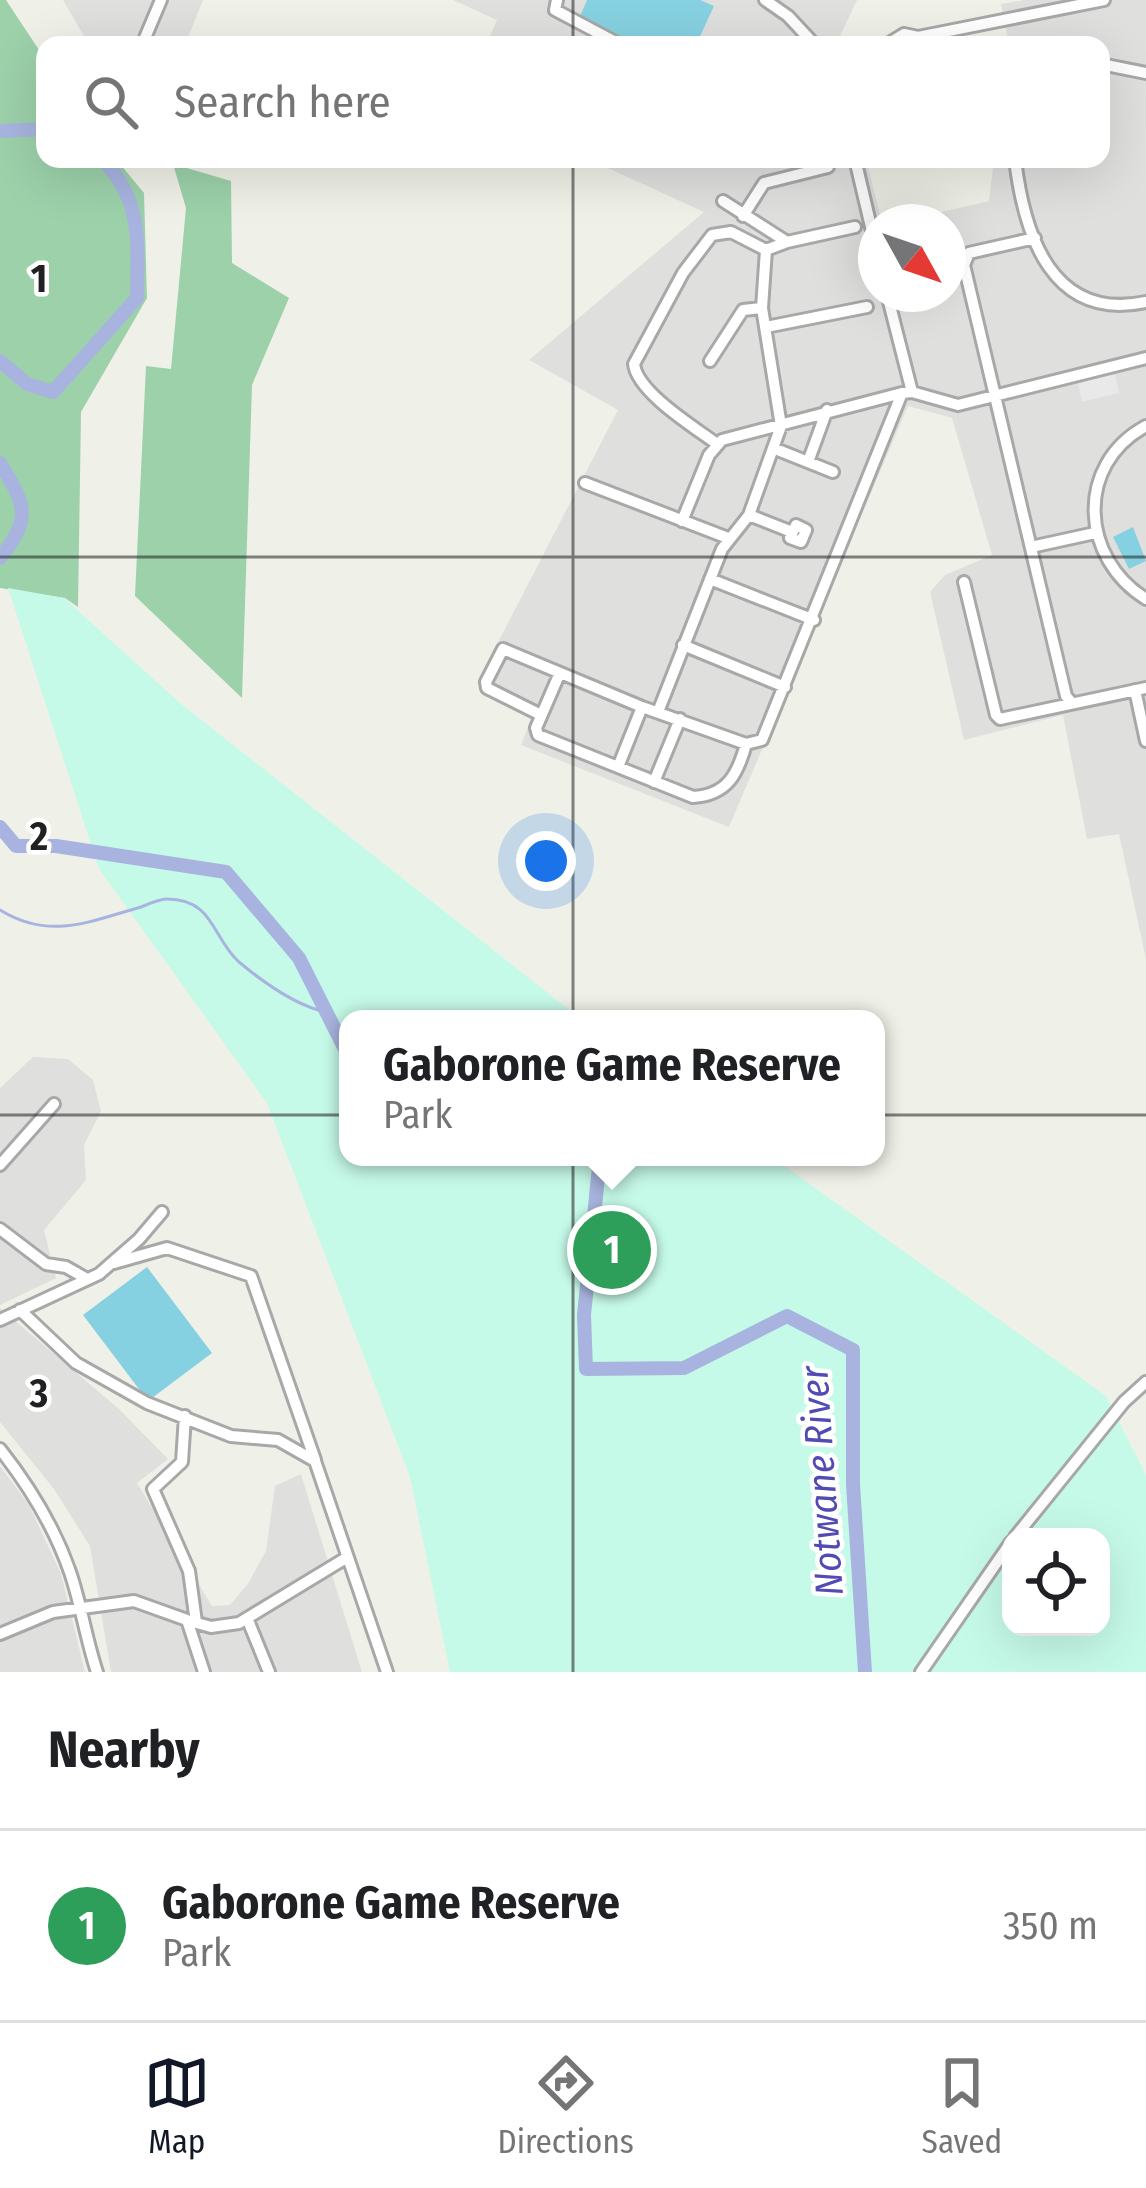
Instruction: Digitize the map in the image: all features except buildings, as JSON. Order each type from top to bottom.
[{"type":"street","points":[[146,36],[161,0]]},
{"type":"street","points":[[557,0],[555,10],[605,36]]},
{"type":"street","points":[[765,0],[807,36]]},
{"type":"street","points":[[928,36],[1104,0]]},
{"type":"street","points":[[1110,66],[1146,73]]},
{"type":"street","points":[[743,216],[764,183],[824,168]]},
{"type":"street","points":[[858,168],[866,204]]},
{"type":"street","points":[[1017,168],[1041,259],[1080,296],[1113,306],[1144,303],[1146,318]]},
{"type":"street","points":[[723,201],[787,242]]},
{"type":"street","points":[[717,444],[661,402],[635,374],[634,364],[683,273],[712,235],[731,232],[766,250],[855,227]]},
{"type":"street","points":[[1035,238],[964,258],[1066,696],[1072,703]]},
{"type":"street","points":[[658,712],[710,579],[728,538],[749,515],[782,426],[762,308],[766,250]]},
{"type":"street","points":[[710,362],[743,310],[762,308]]},
{"type":"street","points":[[766,326],[858,309]]},
{"type":"street","points":[[541,715],[489,689],[486,682],[504,649],[560,675],[746,744],[762,740],[907,392],[891,312]]},
{"type":"street","points":[[717,444],[827,410],[907,392],[958,405],[1146,358]]},
{"type":"street","points":[[808,462],[827,410]]},
{"type":"street","points":[[1146,426],[1121,444],[1100,476],[1093,514],[1095,533],[1114,573],[1146,599]]},
{"type":"street","points":[[682,521],[717,444]]},
{"type":"street","points":[[773,448],[833,472]]},
{"type":"street","points":[[585,483],[728,538]]},
{"type":"street","points":[[749,515],[792,532]]},
{"type":"street","points":[[1031,547],[1095,533]]},
{"type":"street","points":[[710,579],[814,620]]},
{"type":"street","points":[[964,582],[998,717],[1005,721],[1141,689],[1146,741]]},
{"type":"street","points":[[683,645],[784,687]]},
{"type":"street","points":[[560,675],[536,728],[538,735],[693,797],[706,796],[737,774],[746,744]]},
{"type":"street","points":[[617,767],[642,707]]},
{"type":"street","points":[[655,782],[680,719]]},
{"type":"street","points":[[0,1165],[54,1104]]},
{"type":"street","points":[[0,1320],[114,1263],[162,1212]]},
{"type":"street","points":[[0,1229],[46,1264],[87,1280]]},
{"type":"street","points":[[114,1263],[167,1248],[251,1276],[383,1671]]},
{"type":"street","points":[[20,1310],[76,1364],[147,1403],[231,1436],[278,1440],[316,1461]]},
{"type":"street","points":[[1022,1528],[1124,1402],[1146,1382]]},
{"type":"street","points":[[185,1416],[182,1462],[154,1487],[154,1496],[182,1550],[204,1672]]},
{"type":"street","points":[[0,1449],[50,1522],[71,1574],[97,1672]]},
{"type":"street","points":[[921,1672],[1002,1555]]},
{"type":"street","points":[[196,1645],[346,1558]]},
{"type":"street","points":[[0,1634],[40,1616],[134,1601],[192,1621],[227,1626]]},
{"type":"street","points":[[247,1618],[269,1672]]},
{"type":"shaded area","points":[[63,0],[203,0],[189,36],[84,36]]},
{"type":"shaded area","points":[[453,0],[857,0],[840,36],[490,36],[497,20]]},
{"type":"shaded area","points":[[587,0],[700,0],[714,6],[700,36],[616,36],[579,19]]},
{"type":"shaded area","points":[[1146,0],[1146,959],[1119,834],[1087,839],[1063,715],[964,740],[930,592],[945,575],[992,555],[952,418],[908,406],[729,827],[521,745],[531,718],[477,683],[618,410],[529,360],[704,212],[608,168],[868,168],[877,204],[858,204],[858,312],[966,312],[966,206],[989,201],[993,168],[1110,168],[1110,36],[1007,36],[1001,4]]},
{"type":"shaded area","points":[[1115,374],[1119,393],[1082,402],[1078,383]]},
{"type":"shaded area","points":[[1133,527],[1146,561],[1129,569],[1113,537]]},
{"type":"shaded area","points":[[33,1057],[68,1059],[93,1080],[101,1111],[84,1145],[86,1180],[44,1230],[56,1278],[0,1305],[0,1088]]},
{"type":"shaded area","points":[[147,1267],[212,1353],[148,1401],[83,1315]]},
{"type":"shaded area","points":[[0,1308],[119,1409],[168,1459],[137,1483],[212,1606],[230,1605],[247,1585],[266,1551],[275,1486],[301,1474],[362,1672],[111,1672],[90,1546],[54,1489],[0,1422]]},
{"type":"shaded area","points":[[0,1466],[29,1505],[61,1574],[85,1672],[0,1672]]},
{"type":"green space","points":[[0,0],[6,0],[36,45],[36,168],[123,168],[144,193],[147,298],[81,412],[78,607],[65,598],[0,588]]},
{"type":"green space","points":[[174,168],[231,181],[232,263],[289,298],[252,385],[242,698],[135,596],[146,366],[171,369],[186,208]]},
{"type":"green space","points":[[8,588],[64,598],[180,703],[570,1010],[339,1010],[339,1166],[785,1166],[1106,1396],[1146,1475],[1146,1672],[450,1672],[410,1477],[267,1103],[99,869]]},
{"type":"waterway","name":"Notwane River","points":[[0,131],[36,129]]},
{"type":"waterway","name":"Notwane River","points":[[0,361],[27,384],[53,392],[137,298],[132,207],[110,168]]},
{"type":"waterway","name":"Notwane River","points":[[0,463],[22,511],[17,532],[0,558]]},
{"type":"waterway","name":"Notwane River","points":[[0,827],[16,846],[56,846],[226,872],[299,958],[339,1037]]},
{"type":"waterway","points":[[0,910],[36,925],[54,926],[87,922],[161,900],[182,901],[203,913],[248,970],[292,999],[326,1012]]},
{"type":"waterway","name":"Notwane River","points":[[599,1166],[584,1315],[586,1369],[684,1368],[787,1316],[853,1350],[853,1484],[865,1672]]},
{"type":"place","name":"Gaborone Game Reserve","points":[[612,1250]]}]
